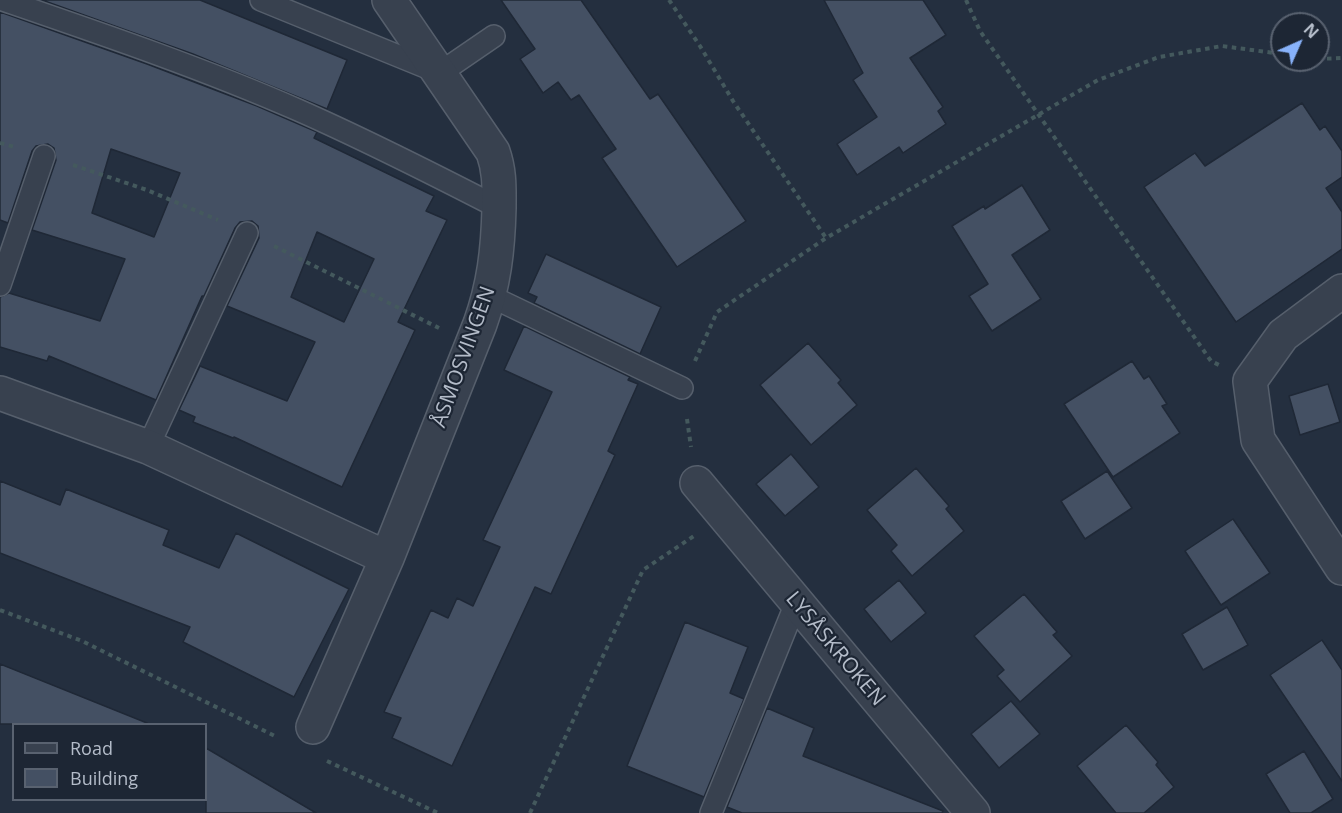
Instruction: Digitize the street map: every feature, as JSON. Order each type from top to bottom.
[{"type":"street","name":"ÅSMOSVINGEN","points":[[313,727],[387,558],[490,296],[498,246],[498,168],[493,152],[389,0]]},
{"type":"street","points":[[1342,291],[1283,335],[1250,381],[1258,440],[1342,568]]},
{"type":"street","points":[[0,393],[148,447],[387,558]]},
{"type":"street","name":"LYSÅSKROKEN","points":[[697,483],[974,813]]},
{"type":"lane","points":[[3,0],[189,66],[296,109],[370,142],[499,208]]},
{"type":"lane","points":[[261,0],[440,73],[494,36]]},
{"type":"lane","points":[[0,285],[44,156]]},
{"type":"lane","points":[[148,447],[247,232]]},
{"type":"lane","points":[[490,296],[682,388]]},
{"type":"lane","points":[[711,813],[796,603]]},
{"type":"path","points":[[669,0],[733,101],[826,238]]},
{"type":"path","points":[[966,0],[980,31],[1211,361],[1250,381]]},
{"type":"path","points":[[697,483],[682,388],[717,312],[826,238],[1098,80],[1159,57],[1222,46],[1270,52]]},
{"type":"path","points":[[530,813],[643,570],[724,516]]},
{"type":"path","points":[[0,610],[82,641],[281,740]]},
{"type":"path","points":[[323,760],[438,813]]},
{"type":"building","points":[[42,0],[200,0],[347,60],[327,109],[193,54]]},
{"type":"building","points":[[501,0],[581,0],[650,99],[658,94],[746,221],[677,267],[602,158],[616,149],[579,95],[571,100],[558,82],[543,93],[520,59],[535,49]]},
{"type":"building","points":[[824,0],[923,0],[946,35],[910,58],[943,107],[938,111],[946,124],[903,153],[899,147],[857,175],[837,144],[877,117],[853,80],[863,73]]},
{"type":"building","points":[[0,12],[147,64],[257,106],[317,132],[314,138],[434,196],[426,211],[447,220],[398,322],[415,330],[342,487],[234,437],[193,422],[195,417],[179,410],[200,366],[287,401],[315,342],[227,306],[259,238],[258,226],[252,221],[240,222],[235,228],[156,400],[49,356],[47,361],[0,347],[0,297],[9,293],[100,321],[125,259],[32,230],[56,160],[54,148],[48,144],[36,146],[32,151],[8,223],[0,220]],"holes":[[[111,149],[180,173],[154,237],[92,213]],[[317,232],[374,259],[344,322],[291,297]]]},
{"type":"building","points":[[1302,103],[1320,130],[1325,126],[1342,151],[1342,177],[1326,188],[1342,212],[1342,249],[1236,322],[1144,187],[1195,153],[1205,166]]},
{"type":"building","points":[[1022,185],[1050,230],[1012,255],[1041,299],[992,331],[969,296],[988,284],[952,226],[984,206],[985,209]]},
{"type":"building","points":[[546,254],[661,307],[640,354],[534,303],[537,297],[528,293]]},
{"type":"building","points":[[524,326],[630,377],[628,380],[638,384],[608,451],[615,455],[551,594],[535,587],[452,766],[392,738],[401,718],[384,712],[431,610],[448,618],[457,598],[473,606],[500,547],[483,540],[552,392],[504,370]]},
{"type":"building","points":[[808,343],[841,380],[838,383],[857,405],[811,445],[760,385]]},
{"type":"building","points":[[1132,361],[1144,379],[1149,376],[1167,404],[1162,406],[1180,433],[1113,477],[1064,404]]},
{"type":"building","points":[[1328,384],[1340,422],[1300,435],[1289,396]]},
{"type":"building","points":[[791,454],[819,487],[785,516],[756,484]]},
{"type":"building","points":[[916,468],[949,506],[946,509],[964,531],[912,576],[891,551],[897,545],[867,510]]},
{"type":"building","points":[[1107,471],[1132,508],[1085,539],[1061,501]]},
{"type":"building","points":[[0,481],[60,505],[66,489],[169,530],[163,545],[219,568],[236,533],[349,589],[294,697],[183,642],[190,627],[0,553]]},
{"type":"building","points":[[1233,519],[1270,573],[1221,605],[1185,551]]},
{"type":"building","points":[[899,580],[926,613],[891,642],[864,609]]},
{"type":"building","points":[[1024,594],[1057,632],[1053,635],[1072,656],[1020,702],[997,676],[1004,670],[974,636]]},
{"type":"building","points":[[1227,607],[1248,645],[1203,670],[1182,634]]},
{"type":"building","points":[[685,622],[748,647],[730,693],[744,699],[704,797],[627,766]]},
{"type":"building","points":[[1322,640],[1342,670],[1342,781],[1270,675]]},
{"type":"building","points":[[0,664],[147,723],[12,723],[0,724]]},
{"type":"building","points":[[1011,701],[1040,734],[999,768],[971,734]]},
{"type":"building","points":[[767,708],[814,728],[803,756],[943,811],[942,813],[742,813],[727,807]]},
{"type":"building","points":[[1126,725],[1158,762],[1156,765],[1174,787],[1144,813],[1116,813],[1077,766]]},
{"type":"building","points":[[207,749],[316,813],[206,813]]},
{"type":"building","points":[[1304,751],[1333,799],[1311,813],[1290,813],[1266,774]]}]
